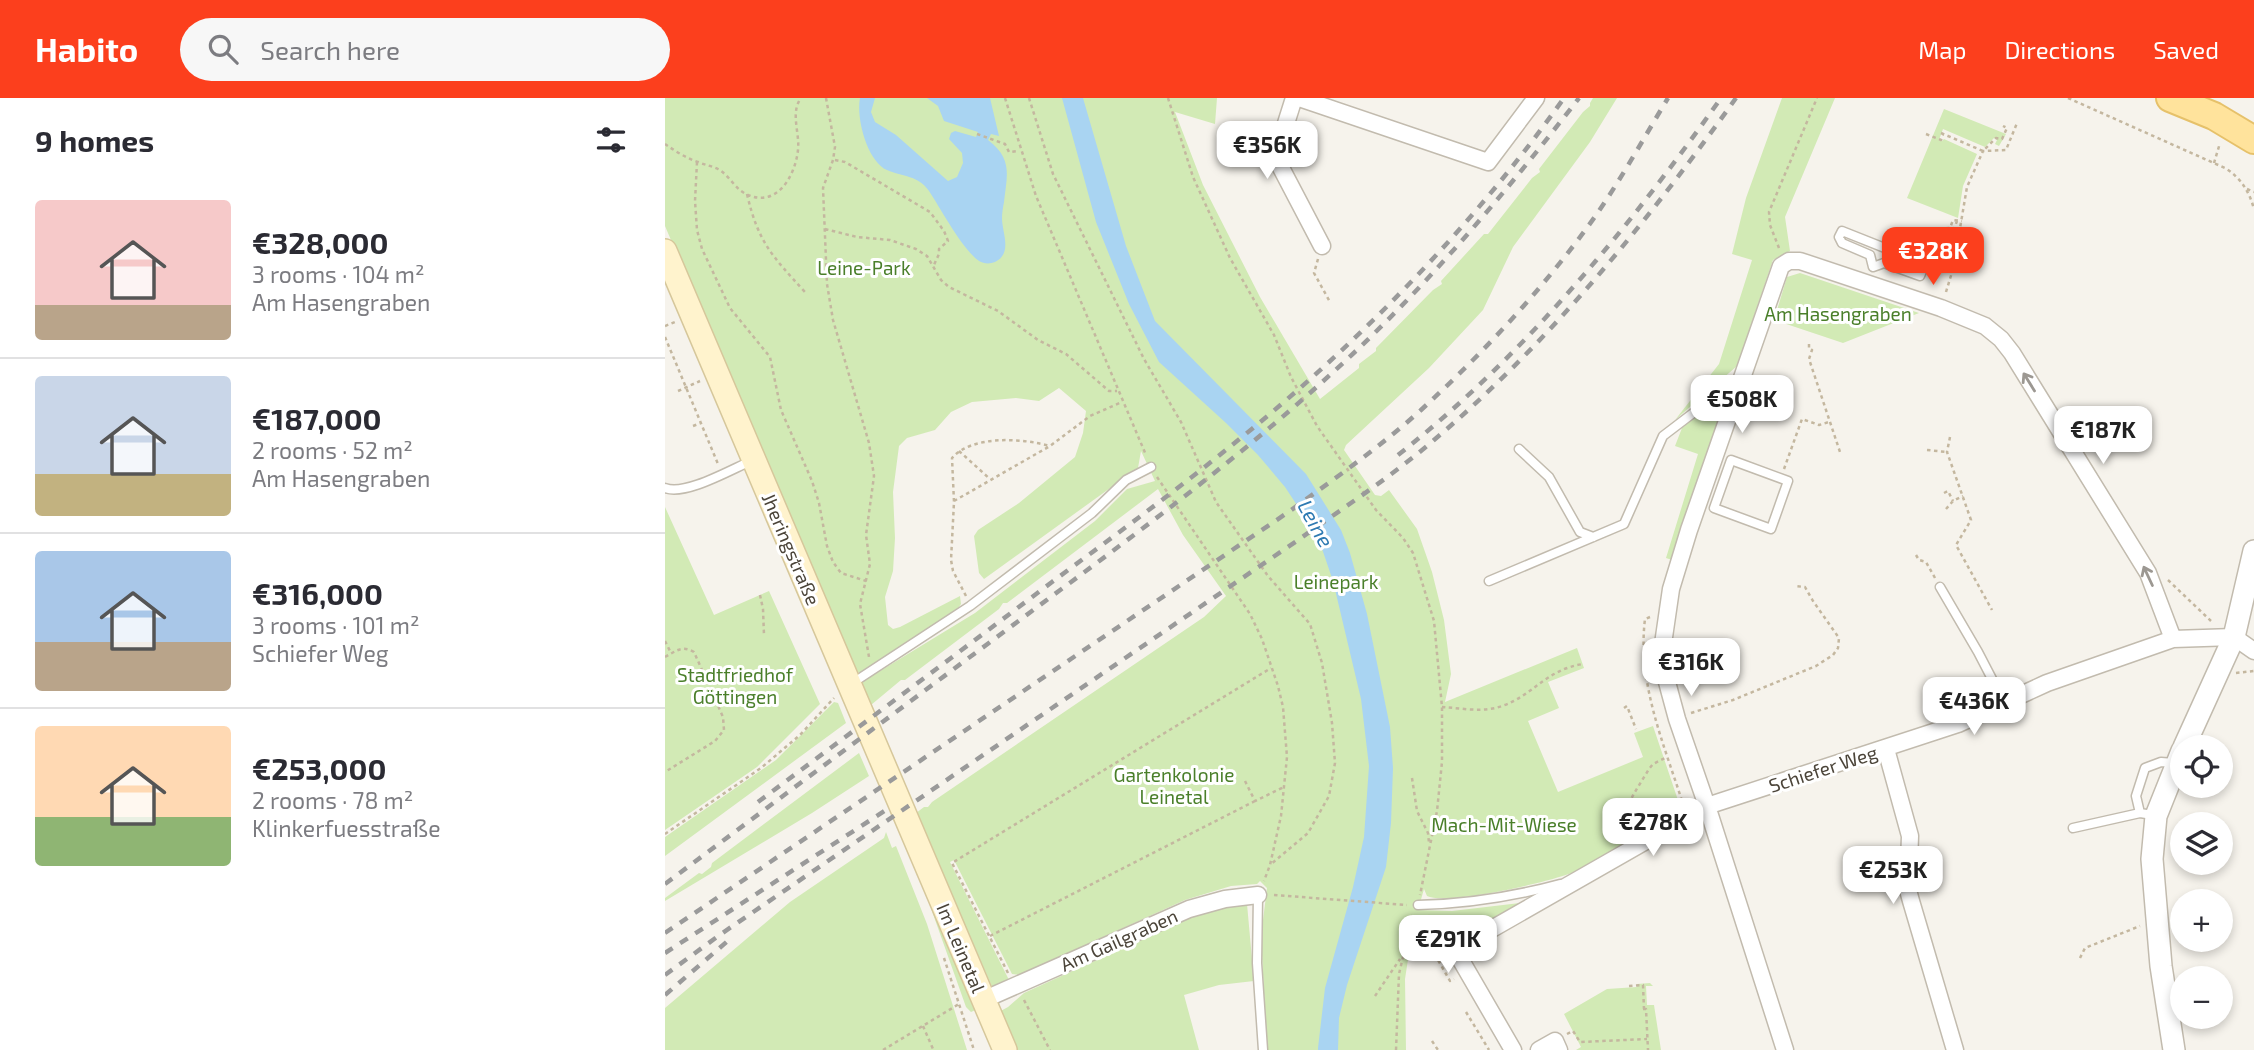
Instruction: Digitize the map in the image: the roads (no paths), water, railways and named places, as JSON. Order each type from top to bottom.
[{"type":"main road","points":[[2171,98],[2214,116],[2254,140]]},
{"type":"main road","points":[[2194,98],[2218,103],[2254,119]]},
{"type":"main road","name":"Jheringstraße","points":[[665,251],[753,460],[844,689],[917,846]]},
{"type":"main road","name":"Im Leinetal","points":[[917,846],[1005,1050]]},
{"type":"street","points":[[1294,98],[1277,152],[1277,162],[1322,246]]},
{"type":"street","points":[[1299,98],[1488,162],[1535,98]]},
{"type":"street","points":[[1785,1050],[1677,719],[1667,682],[1663,644],[1671,589],[1689,530],[1778,271],[1785,262],[1800,261],[1941,308],[1985,326],[2001,339],[2148,573],[2173,639]]},
{"type":"street","points":[[2190,735],[2234,637],[2254,551]]},
{"type":"street","points":[[2234,637],[2254,651]]},
{"type":"street","name":"Schiefer Weg","points":[[1514,1050],[1455,950],[1707,806],[1958,724],[2047,683],[2173,639],[2234,637]]},
{"type":"street","points":[[1886,749],[1910,836],[1908,890],[1955,1050]]},
{"type":"street","points":[[2170,779],[2157,809],[2152,859],[2155,913],[2174,1050]]},
{"type":"street","name":"Am Gailgraben","points":[[983,1000],[1019,989],[1189,909],[1224,899],[1263,895]]},
{"type":"street","points":[[1539,1050],[1557,1046]]},
{"type":"lane","points":[[1842,231],[1925,264],[1920,276],[1884,263],[1873,267],[1870,255],[1842,243],[1839,237],[1842,231]]},
{"type":"lane","points":[[1489,581],[1624,524],[1663,436],[1701,407]]},
{"type":"lane","points":[[1519,449],[1549,477],[1580,532],[1593,537]]},
{"type":"lane","points":[[665,488],[673,491],[685,489],[753,460]]},
{"type":"lane","points":[[1731,460],[1788,481],[1771,529],[1714,508],[1731,460]]},
{"type":"lane","points":[[844,689],[971,606],[1091,513],[1126,480],[1151,467]]},
{"type":"lane","points":[[1940,587],[2005,704]]},
{"type":"lane","points":[[2073,828],[2157,809]]},
{"type":"lane","name":"Schiefer Weg","points":[[1415,905],[1466,904],[1519,895],[1581,879]]},
{"type":"lane","points":[[1263,895],[1257,963],[1263,1050]]},
{"type":"water","points":[[860,98],[875,98],[871,112],[875,122],[896,135],[948,181],[957,177],[963,163],[962,153],[949,139],[951,133],[955,131],[976,137],[978,132],[944,121],[938,106],[927,98],[990,98],[999,136],[991,134],[988,140],[1001,154],[1007,168],[1002,218],[1005,248],[1000,258],[991,263],[979,261],[959,238],[925,186],[915,179],[880,165],[865,138],[860,116]]},
{"type":"water","name":"Leine","points":[[1062,98],[1083,98],[1126,246],[1155,321],[1306,474],[1341,530],[1350,553],[1367,614],[1390,727],[1393,768],[1386,867],[1347,985],[1339,1018],[1338,1050],[1318,1048],[1325,988],[1364,837],[1369,766],[1361,699],[1333,581],[1318,537],[1285,487],[1226,423],[1159,362],[1129,304],[1096,222]]},
{"type":"railway","points":[[758,802],[1168,495],[1327,364],[1453,237],[1492,192],[1564,98]]},
{"type":"railway","points":[[665,884],[1149,523],[1296,405],[1365,342],[1430,276],[1491,207],[1579,98]]},
{"type":"railway","points":[[665,933],[1290,511],[1405,424],[1488,345],[1551,274],[1600,210],[1668,98]]},
{"type":"railway","points":[[1398,455],[1488,376],[1572,288],[1650,194],[1721,98]]},
{"type":"railway","points":[[665,975],[1301,538],[1418,453],[1517,363],[1596,278],[1633,234],[1736,98]]},
{"type":"railway","points":[[665,953],[886,810]]},
{"type":"railway","points":[[665,995],[730,939]]},
{"type":"park label","name":"Leine-Park","points":[[864,268]]},
{"type":"park label","name":"Am Hasengraben","points":[[1838,314]]},
{"type":"park label","name":"Leinepark","points":[[1336,582]]},
{"type":"park label","name":"Stadtfriedhof Göttingen","points":[[735,686]]},
{"type":"park label","name":"Gartenkolonie Leinetal","points":[[1174,786]]},
{"type":"park label","name":"Mach-Mit-Wiese","points":[[1504,825]]}]
